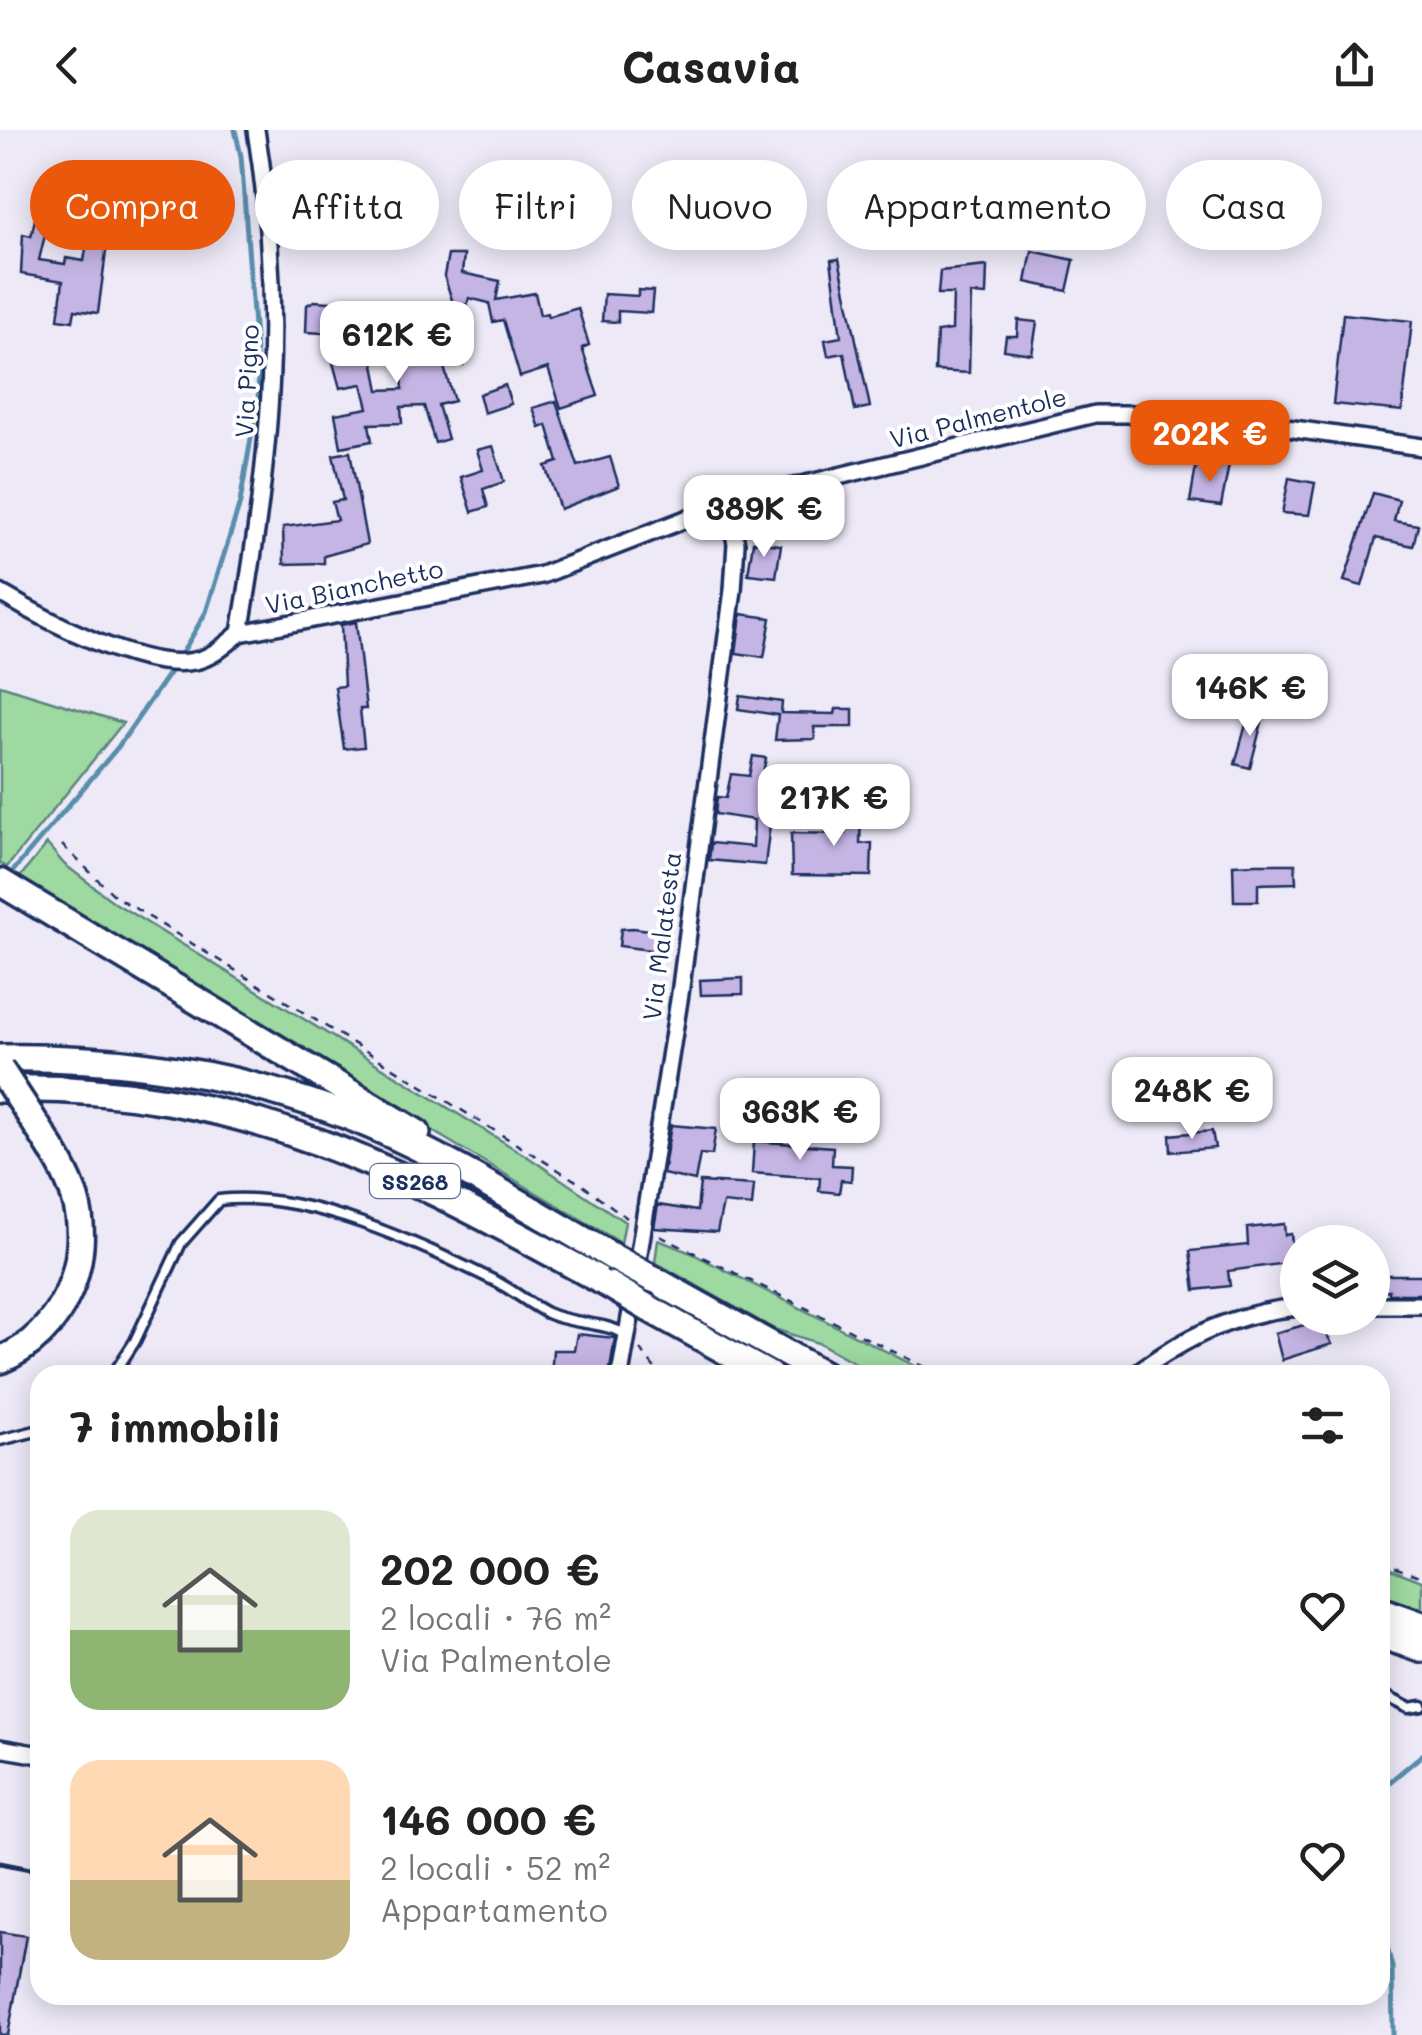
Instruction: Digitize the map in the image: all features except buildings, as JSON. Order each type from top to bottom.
[{"type":"highway","points":[[0,882],[417,1133],[506,1196]]},
{"type":"highway","name":"SS268","points":[[0,1058],[149,1064],[277,1092],[387,1134],[506,1196],[807,1365]]},
{"type":"highway","points":[[0,1070],[65,1172],[76,1200],[81,1230],[79,1262],[55,1318],[34,1340],[0,1360]]},
{"type":"highway","name":"SS268","points":[[0,1089],[90,1090],[208,1106],[266,1122],[372,1161],[468,1207],[751,1365]]},
{"type":"highway","points":[[0,1102],[208,1106]]},
{"type":"highway","points":[[1390,1613],[1422,1624]]},
{"type":"highway","points":[[1390,1639],[1422,1649]]},
{"type":"street","name":"Via Pigno","points":[[240,634],[268,460],[274,355],[272,254],[256,130]]},
{"type":"street","name":"Via Palmentole","points":[[727,504],[1065,420],[1124,411],[1257,421],[1422,447]]},
{"type":"street","name":"Via Bianchetto","points":[[0,593],[64,630],[162,661],[190,663],[206,658],[240,634],[416,596],[542,575],[727,504]]},
{"type":"street","name":"Via Malatesta","points":[[622,1365],[680,994],[733,590],[736,542],[727,504]]},
{"type":"street","points":[[1390,1304],[1422,1305]]},
{"type":"street","points":[[1149,1365],[1182,1342],[1218,1325],[1252,1311],[1280,1309]]},
{"type":"street","points":[[0,1748],[30,1753]]},
{"type":"lane","points":[[118,1365],[181,1243],[220,1200],[250,1197],[394,1235],[499,1283],[547,1313],[614,1327],[628,1335]]},
{"type":"lane","points":[[0,1440],[30,1432]]},
{"type":"lane","points":[[1390,1698],[1409,1708],[1422,1706]]},
{"type":"path","points":[[62,846],[115,896],[581,1184],[642,1228],[686,1246],[921,1365]]},
{"type":"path","points":[[628,1335],[652,1365]]},
{"type":"path","points":[[1390,1566],[1422,1577]]},
{"type":"green space","points":[[0,685],[123,723],[7,867],[0,863]]},
{"type":"green space","points":[[47,844],[64,864],[115,903],[528,1157],[625,1222],[621,1243],[225,1008],[19,878]]},
{"type":"green space","points":[[658,1240],[913,1365],[859,1365],[821,1344],[774,1329],[655,1262]]},
{"type":"green space","points":[[1390,1569],[1422,1581],[1422,1609],[1390,1598]]},
{"type":"waterway","points":[[180,657],[206,612],[240,503],[259,391],[241,156],[235,130]]},
{"type":"waterway","points":[[8,877],[118,747],[174,666]]},
{"type":"waterway","points":[[1390,1782],[1422,1755]]},
{"type":"waterway","points":[[1390,1959],[1393,2035]]},
{"type":"railway","points":[[0,1863],[30,1869]]}]
